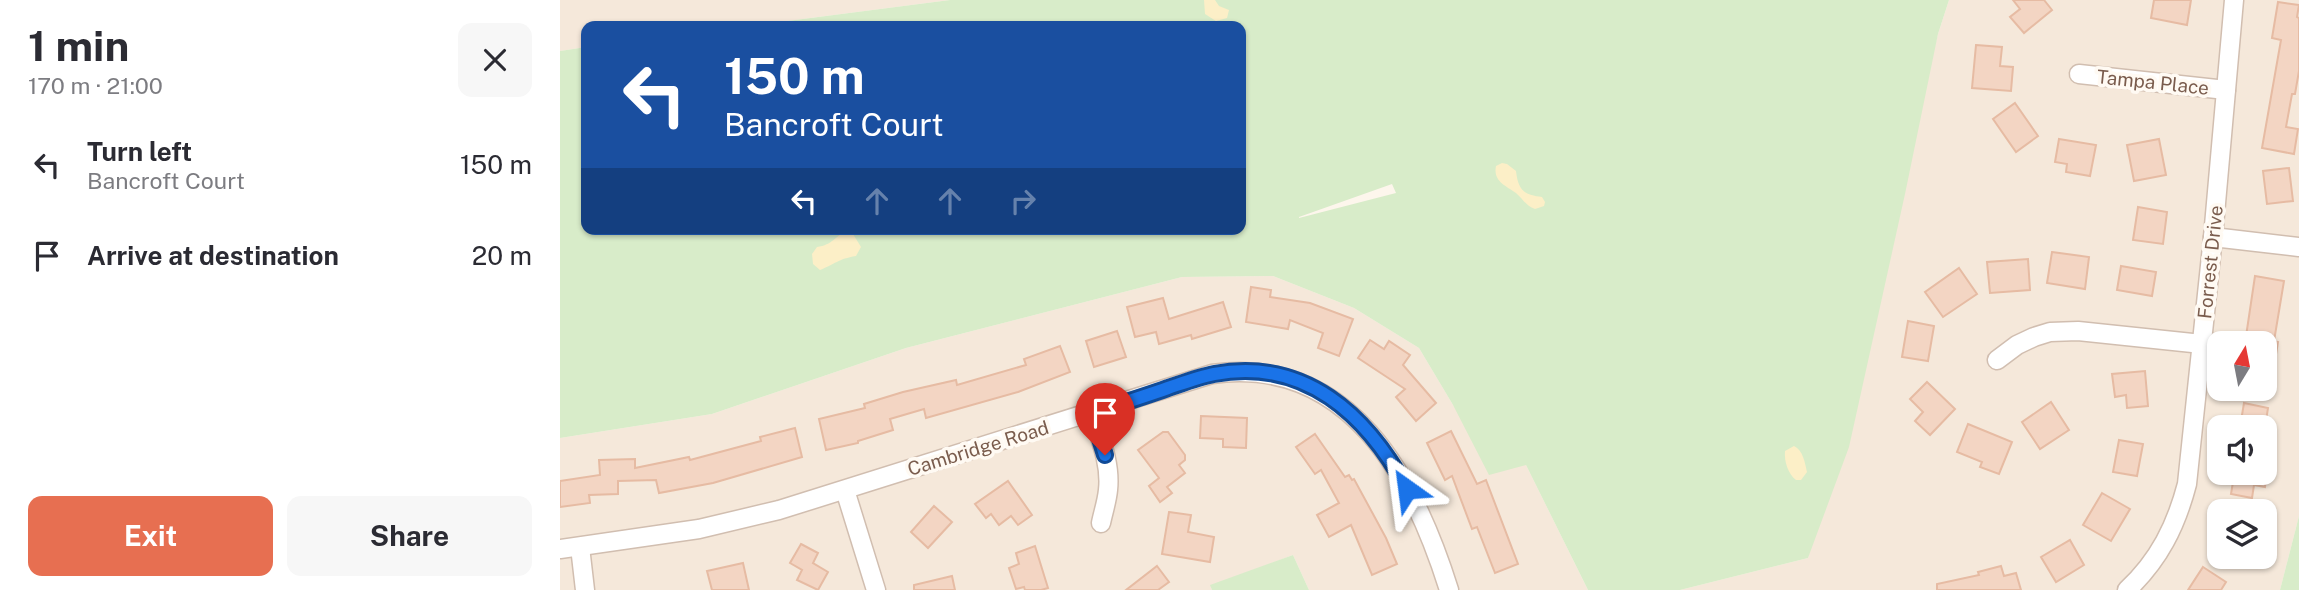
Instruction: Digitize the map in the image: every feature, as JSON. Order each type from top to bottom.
[{"type":"street","name":"Forrest Drive","points":[[2127,590],[2143,576],[2164,546],[2180,511],[2190,466],[2234,0]]},
{"type":"street","name":"Tampa Place","points":[[2079,74],[2226,90]]},
{"type":"street","points":[[2213,237],[2299,247]]},
{"type":"street","points":[[1997,360],[2017,345],[2050,332],[2078,331],[2202,344]]},
{"type":"street","name":"Cambridge Road","points":[[560,549],[711,526],[845,490],[1212,374],[1233,372],[1274,374],[1322,392],[1364,425],[1398,472],[1429,534],[1449,590]]},
{"type":"street","points":[[1092,413],[1109,474],[1101,523]]},
{"type":"street","points":[[845,490],[876,590]]},
{"type":"street","points":[[580,547],[585,590]]},
{"type":"shaded area","points":[[560,0],[950,0],[788,21],[581,21],[581,48],[560,51]]},
{"type":"shaded area","points":[[1949,0],[2299,0],[2299,516],[2280,590],[1680,590],[1808,558],[1938,34]]},
{"type":"shaded area","points":[[1273,276],[1354,308],[1419,348],[1453,405],[1526,465],[1588,590],[1309,590],[1293,555],[1211,586],[1212,590],[560,590],[560,438],[712,414],[906,348],[1182,277]]},
{"type":"green space","points":[[950,0],[1949,0],[1938,34],[1849,447],[1808,558],[1680,590],[1588,590],[1526,465],[1489,475],[1453,405],[1419,348],[1354,308],[1273,276],[1182,277],[906,348],[712,414],[560,438],[560,51],[581,48],[581,235],[1246,235],[1246,21],[788,21]],"holes":[[[1392,184],[1396,193],[1299,218]]]},
{"type":"green space","points":[[2299,516],[2299,590],[2280,590]]},
{"type":"green space","points":[[1293,555],[1309,590],[1212,590],[1210,585]]},
{"type":"sand","points":[[1204,0],[1215,0],[1219,6],[1229,10],[1227,18],[1216,21],[1205,14]]},
{"type":"sand","points":[[1502,163],[1516,171],[1518,183],[1523,190],[1542,197],[1544,206],[1532,208],[1501,182],[1496,175],[1496,166]]},
{"type":"sand","points":[[840,235],[854,235],[861,247],[856,256],[820,270],[813,264],[812,254],[817,247]]},
{"type":"sand","points":[[1794,446],[1802,454],[1807,472],[1801,480],[1793,477],[1786,463],[1785,451]]},
{"type":"building","points":[[2013,0],[2044,0],[2052,10],[2024,33],[2010,17],[2020,9]]},
{"type":"building","points":[[2154,0],[2191,0],[2187,25],[2151,18]]},
{"type":"building","points":[[2278,2],[2299,5],[2299,71],[2286,127],[2298,129],[2294,154],[2262,148],[2281,40],[2272,38]]},
{"type":"building","points":[[1976,45],[2002,47],[2000,66],[2013,67],[2011,91],[1972,88]]},
{"type":"building","points":[[2015,103],[2038,136],[2016,152],[1993,119]]},
{"type":"building","points":[[2059,139],[2096,145],[2090,176],[2066,172],[2067,164],[2055,162]]},
{"type":"building","points":[[2159,139],[2166,175],[2134,181],[2127,145]]},
{"type":"building","points":[[2289,168],[2293,201],[2267,204],[2263,171]]},
{"type":"building","points":[[2138,207],[2167,212],[2163,244],[2133,240]]},
{"type":"building","points":[[2052,252],[2089,257],[2085,289],[2047,283]]},
{"type":"building","points":[[2028,259],[2030,290],[1990,293],[1987,262]]},
{"type":"building","points":[[2121,266],[2156,272],[2152,296],[2117,290]]},
{"type":"building","points":[[1959,268],[1977,294],[1943,317],[1925,292]]},
{"type":"building","points":[[2255,276],[2284,281],[2276,331],[2247,331]]},
{"type":"building","points":[[1251,287],[1271,290],[1270,297],[1310,303],[1353,319],[1339,356],[1318,348],[1323,333],[1290,320],[1288,329],[1246,322]]},
{"type":"building","points":[[1163,298],[1169,319],[1223,302],[1231,327],[1192,339],[1191,335],[1159,344],[1156,332],[1135,337],[1127,307]]},
{"type":"building","points":[[1908,321],[1934,326],[1928,361],[1902,357]]},
{"type":"building","points":[[1117,331],[1126,357],[1094,367],[1086,341]]},
{"type":"building","points":[[1370,340],[1384,349],[1389,341],[1410,355],[1403,365],[1436,403],[1416,421],[1396,397],[1405,389],[1358,358]]},
{"type":"building","points":[[1060,346],[1070,372],[1018,392],[926,418],[924,409],[890,419],[893,430],[858,443],[826,450],[819,419],[865,408],[864,404],[903,392],[956,380],[957,385],[1026,365],[1024,359]]},
{"type":"building","points":[[2145,371],[2148,406],[2127,408],[2126,395],[2115,397],[2112,374]]},
{"type":"building","points":[[1927,382],[1955,409],[1930,435],[1915,421],[1923,412],[1910,399]]},
{"type":"building","points":[[2051,402],[2069,430],[2040,449],[2022,422]]},
{"type":"building","points":[[2244,403],[2268,408],[2267,415],[2242,415]]},
{"type":"building","points":[[1201,416],[1247,418],[1246,448],[1223,447],[1223,439],[1200,438]]},
{"type":"building","points":[[1968,424],[2012,442],[1999,474],[1980,467],[1982,462],[1957,452]]},
{"type":"building","points":[[795,428],[802,457],[713,483],[659,493],[656,480],[618,481],[618,494],[589,495],[590,503],[560,507],[560,481],[600,475],[599,460],[635,459],[635,468],[689,457],[690,460],[761,441],[760,437]]},
{"type":"building","points":[[1451,431],[1477,484],[1486,480],[1518,564],[1495,573],[1477,527],[1472,529],[1452,476],[1445,480],[1427,443]]},
{"type":"building","points":[[1163,432],[1168,432],[1185,455],[1185,460],[1179,465],[1185,473],[1167,487],[1172,493],[1160,502],[1149,486],[1159,478],[1138,450]]},
{"type":"building","points":[[1315,434],[1345,477],[1349,475],[1354,479],[1397,564],[1372,575],[1351,525],[1329,537],[1317,515],[1339,503],[1321,470],[1315,474],[1296,447]]},
{"type":"building","points":[[2119,440],[2143,444],[2137,476],[2113,472]]},
{"type":"building","points":[[1008,481],[1032,515],[1018,525],[1011,516],[999,525],[991,514],[986,518],[975,504]]},
{"type":"building","points":[[2232,485],[2254,485],[2252,498],[2231,494]]},
{"type":"building","points":[[2102,493],[2130,509],[2111,541],[2083,525]]},
{"type":"building","points":[[934,506],[952,522],[928,548],[911,532]]},
{"type":"building","points":[[1169,512],[1191,515],[1188,532],[1214,537],[1210,562],[1162,554]]},
{"type":"building","points":[[2070,540],[2084,565],[2056,582],[2041,557]]},
{"type":"building","points":[[801,544],[818,553],[813,563],[828,572],[818,590],[797,580],[802,570],[790,563]]},
{"type":"building","points":[[1035,546],[1048,588],[1016,589],[1009,568],[1019,564],[1016,553]]},
{"type":"building","points":[[743,563],[749,590],[712,590],[707,571]]},
{"type":"building","points":[[1157,566],[1169,582],[1158,590],[1126,590]]},
{"type":"building","points":[[2001,566],[2004,576],[2016,573],[2021,590],[1937,590],[1937,584],[1979,575],[1978,572]]},
{"type":"building","points":[[2203,567],[2226,582],[2221,590],[2188,590]]},
{"type":"building","points":[[952,576],[955,590],[914,590],[914,585]]},
{"type":"route","points":[[1105,455],[1092,413],[1212,374],[1274,374],[1322,392],[1349,411],[1386,453],[1407,489]]}]
